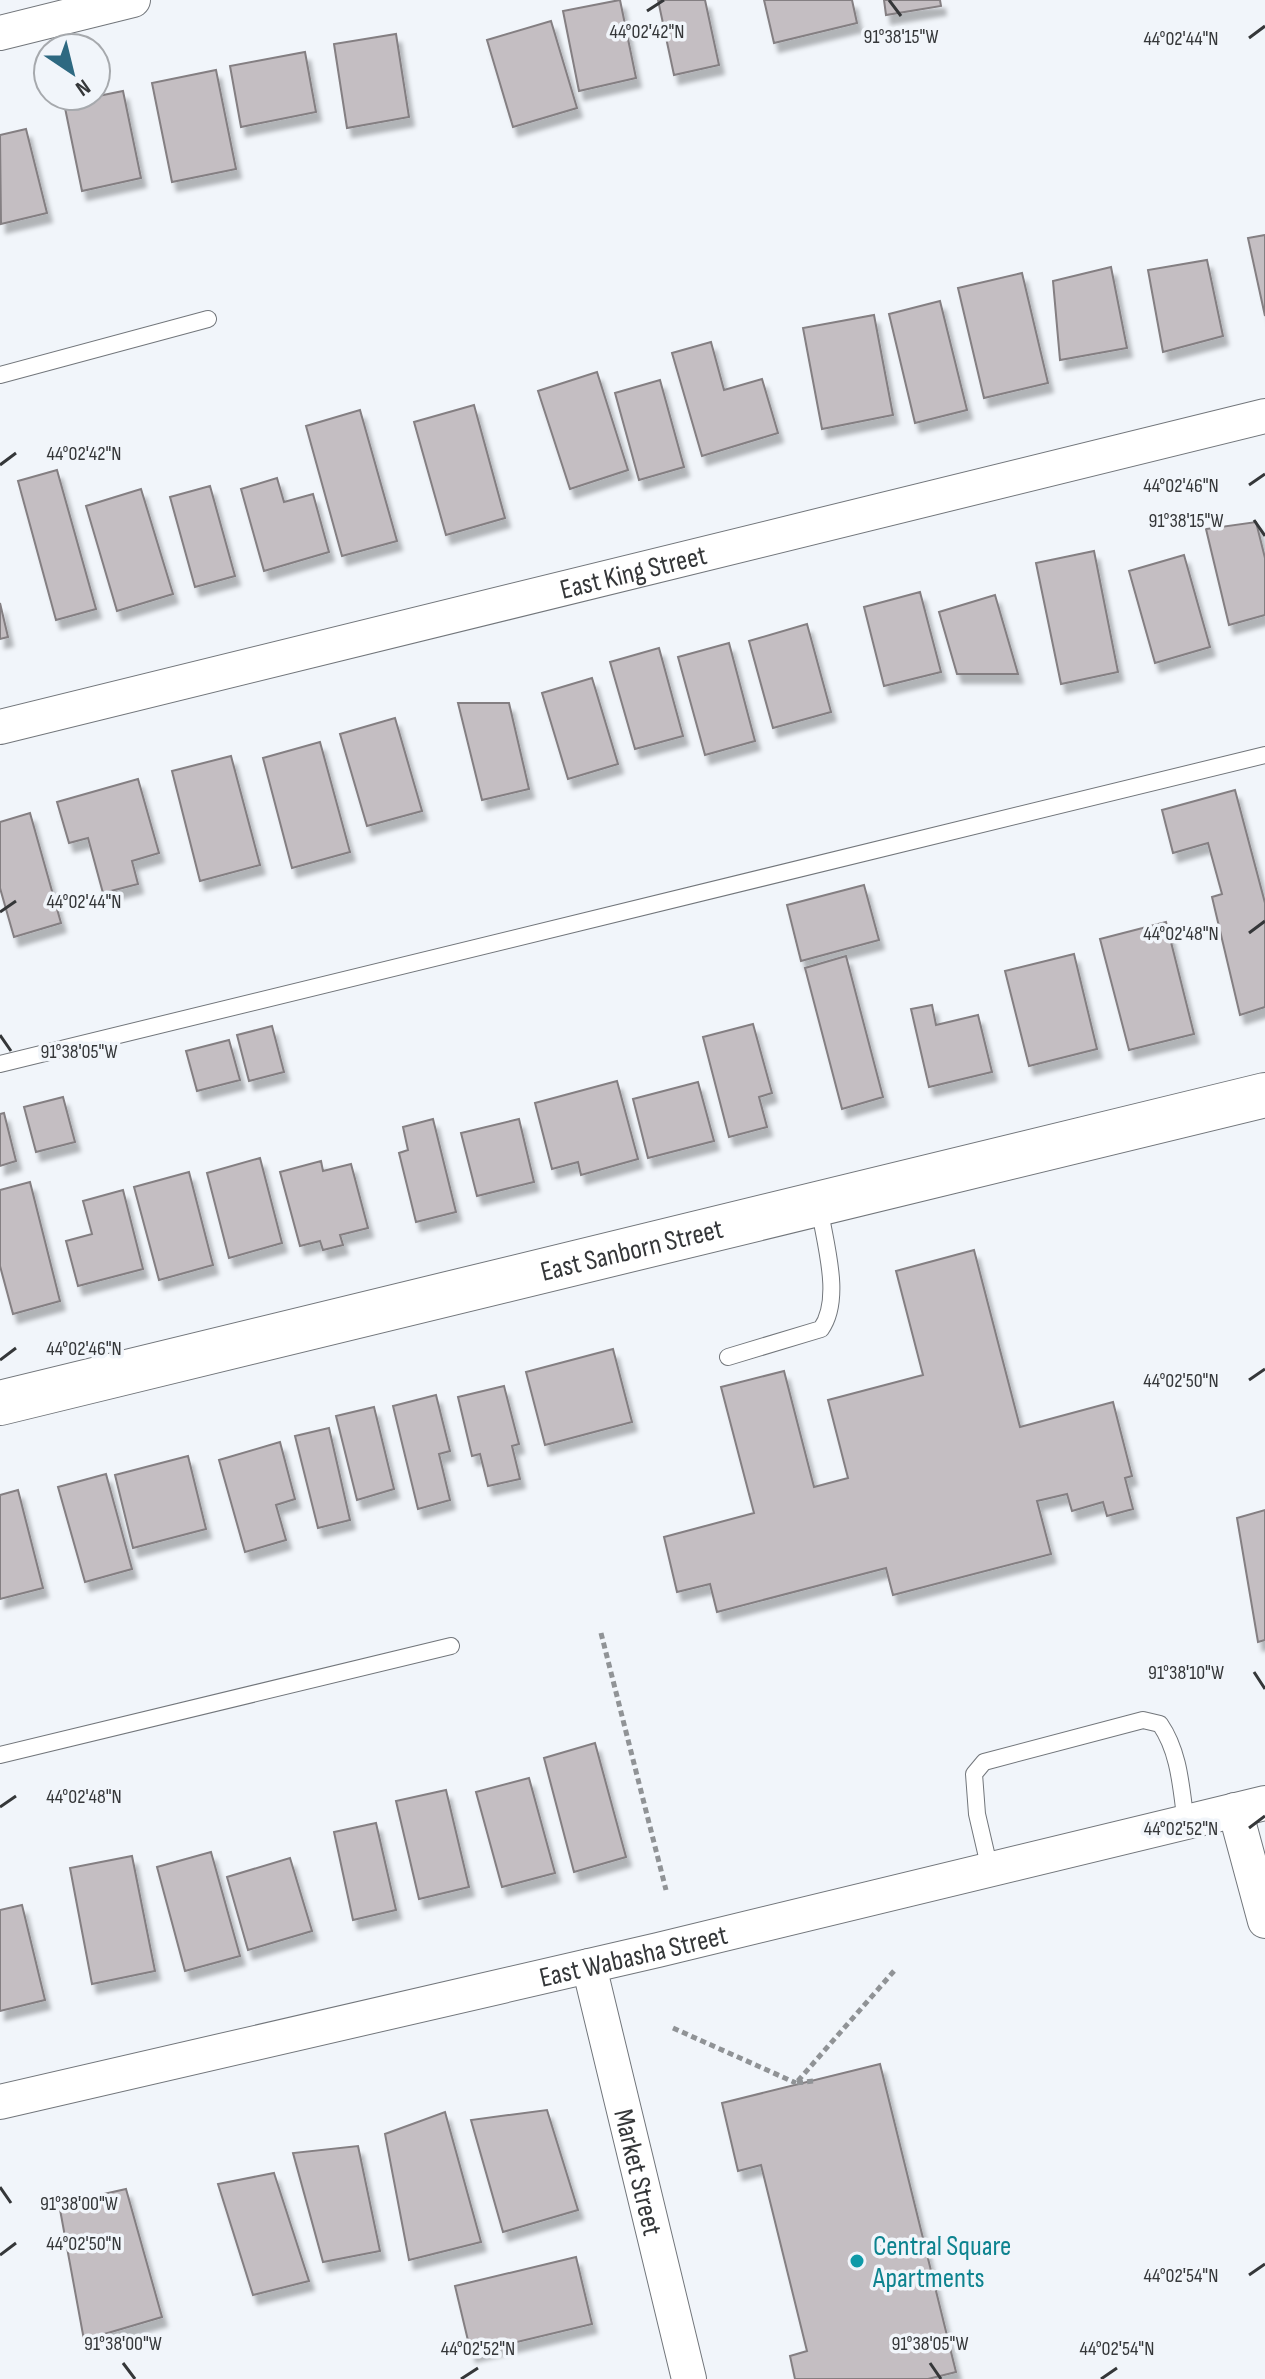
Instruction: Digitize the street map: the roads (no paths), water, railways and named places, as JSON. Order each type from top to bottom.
[{"type":"street","points":[[0,33],[133,0]]},
{"type":"street","name":"East King Street","points":[[0,727],[1265,416]]},
{"type":"street","name":"East Sanborn Street","points":[[0,1403],[818,1203],[1264,1100]]},
{"type":"street","points":[[1250,1806],[1265,1921]]},
{"type":"street","name":"East Wabasha Street","points":[[0,2102],[589,1966],[1250,1806]]},
{"type":"street","name":"Market Street","points":[[589,1966],[689,2379]]},
{"type":"lane","points":[[0,375],[208,319]]},
{"type":"lane","points":[[0,1064],[1265,755]]},
{"type":"lane","points":[[728,1357],[821,1329],[828,1319],[833,1297],[818,1203]]},
{"type":"lane","points":[[0,1755],[451,1646]]},
{"type":"lane","points":[[990,1870],[977,1814],[974,1774],[984,1762],[1143,1720],[1160,1724],[1168,1736],[1178,1766],[1186,1823]]},
{"type":"place","name":"Central Square Apartments","points":[[857,2261]]}]
